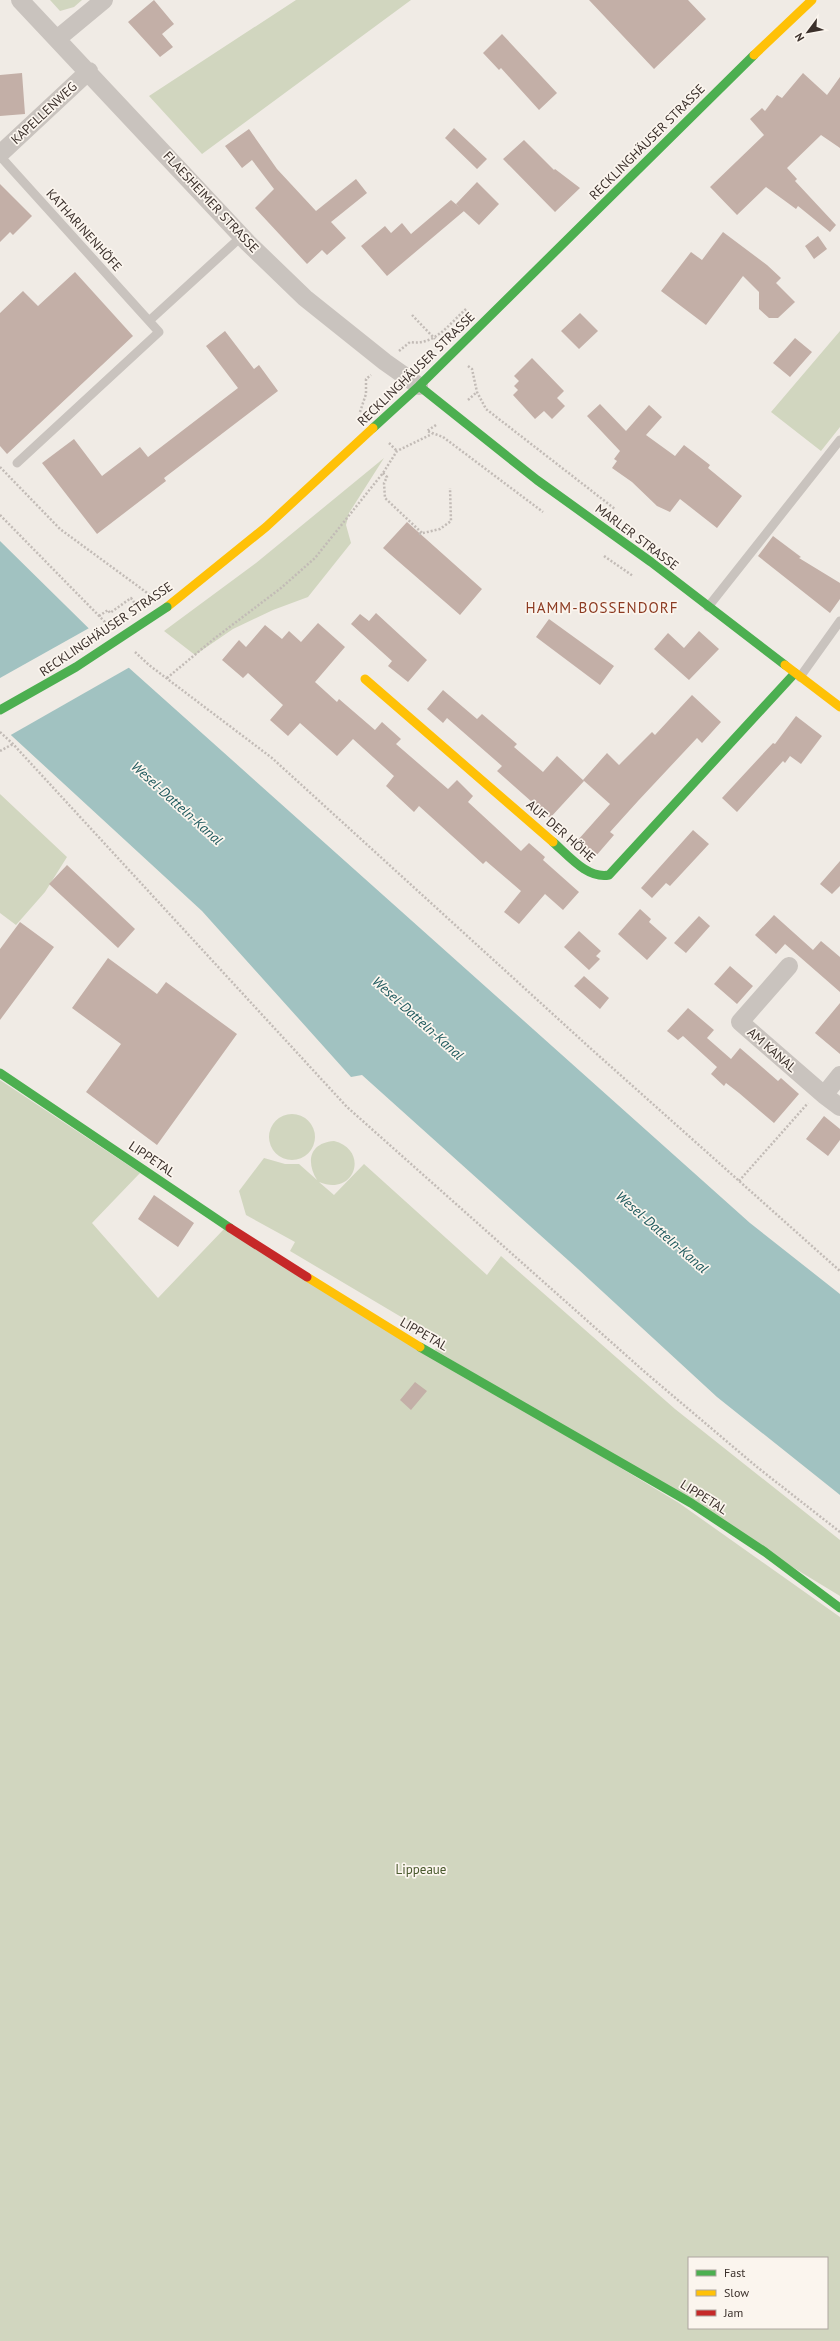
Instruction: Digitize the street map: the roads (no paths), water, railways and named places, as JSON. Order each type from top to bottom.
[{"type":"main road","name":"RECKLINGHÄUSER STRASSE","points":[[0,710],[76,667],[167,607],[266,527],[419,386],[686,121],[812,0]]},
{"type":"main road","name":"MARLER STRASSE","points":[[419,386],[537,480],[840,707]]},
{"type":"main road","name":"AUF DER HÖHE","points":[[365,679],[588,872],[598,877],[609,875],[797,675]]},
{"type":"main road","name":"LIPPETAL","points":[[0,1073],[223,1223],[388,1328],[691,1503],[765,1552],[840,1608]]},
{"type":"street","name":"FLAESHEIMER STRASSE","points":[[20,0],[89,71],[242,236],[305,298],[385,362],[419,386]]},
{"type":"street","points":[[57,39],[104,0]]},
{"type":"street","name":"KAPELLENWEG","points":[[0,155],[89,71]]},
{"type":"street","name":"AM KANAL","points":[[789,966],[740,1022],[840,1107]]},
{"type":"street","points":[[822,1092],[840,1075]]},
{"type":"lane","name":"KATHARINENHÖFE","points":[[0,155],[159,332],[17,464]]},
{"type":"lane","points":[[149,321],[242,236]]},
{"type":"lane","points":[[708,607],[719,590],[840,440]]},
{"type":"lane","points":[[797,675],[840,621]]},
{"type":"water","name":"Wesel-Datteln-Kanal","points":[[0,541],[128,667],[750,1223],[840,1294],[840,1495],[717,1397],[578,1269],[362,1075],[351,1077],[202,911],[0,725]]},
{"type":"district","name":"HAMM-BOSSENDORF","points":[[602,607]]},
{"type":"park label","name":"Lippeaue","points":[[421,1869]]}]
